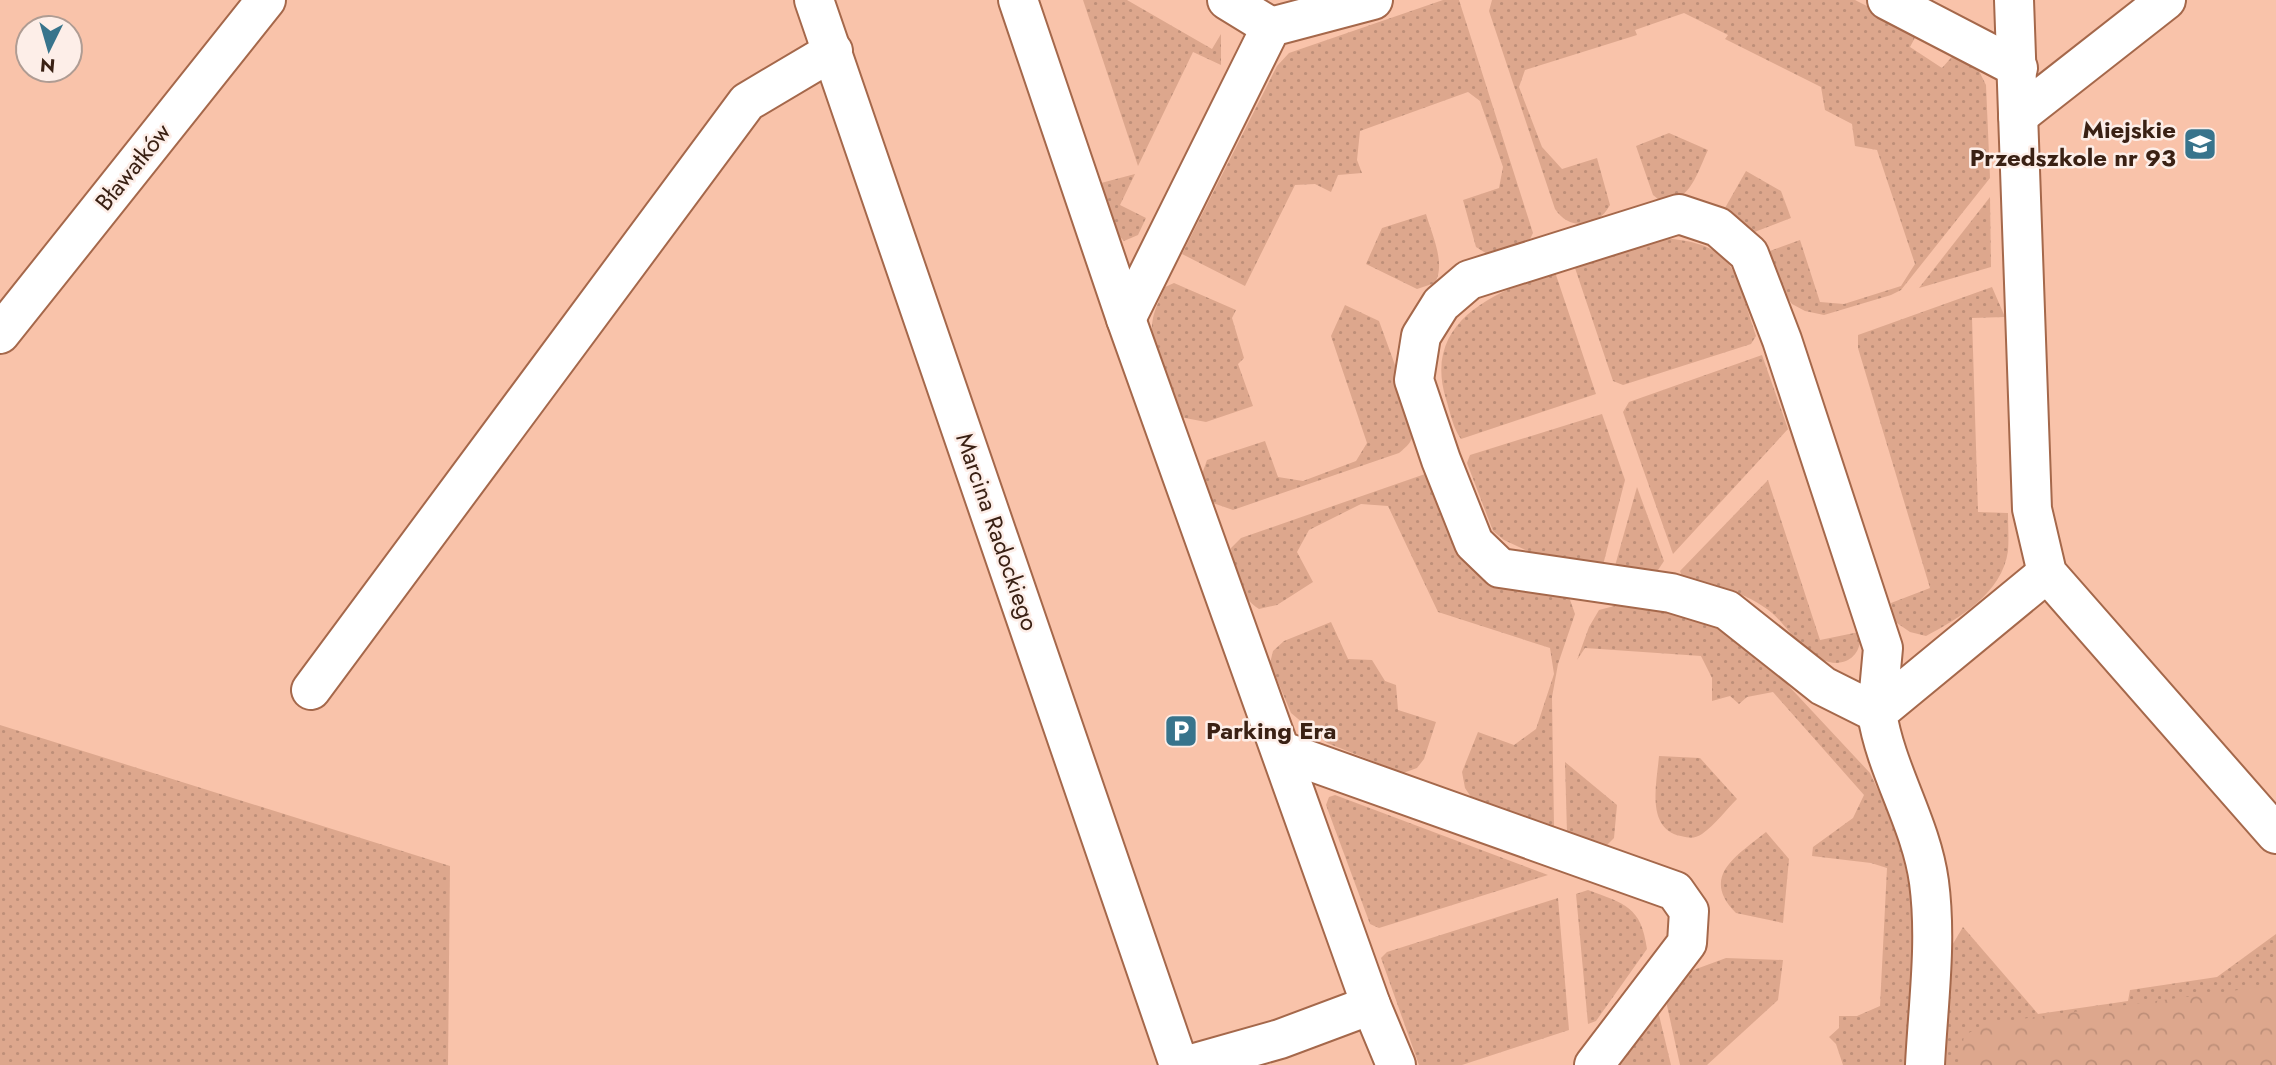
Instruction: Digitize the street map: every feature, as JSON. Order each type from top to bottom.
[{"type":"street","name":"Bławatków","points":[[0,334],[266,0]]},
{"type":"street","name":"Marcina Radockiego","points":[[814,0],[1180,1065]]},
{"type":"street","points":[[1018,0],[1126,319],[1371,1005],[1395,1065]]},
{"type":"street","points":[[1227,0],[1270,27],[1373,0]]},
{"type":"street","points":[[1887,0],[2018,68]]},
{"type":"street","points":[[2014,0],[2026,274],[2032,509],[2047,573],[2276,834]]},
{"type":"street","points":[[2018,116],[2166,0]]},
{"type":"street","points":[[1126,319],[1270,27]]},
{"type":"street","points":[[311,690],[747,102],[833,51]]},
{"type":"street","points":[[1877,713],[1823,686],[1727,610],[1671,593],[1500,568],[1474,542],[1441,460],[1415,380],[1421,336],[1441,304],[1469,280],[1679,214],[1718,227],[1749,254],[1782,340],[1883,648],[1877,713],[1882,745],[1915,825],[1929,881],[1932,942],[1925,1065]]},
{"type":"street","points":[[1877,713],[2047,573]]},
{"type":"street","points":[[1282,751],[1675,891],[1689,911],[1687,943],[1594,1065]]},
{"type":"street","points":[[1188,1065],[1280,1039],[1371,1005]]},
{"type":"green space","points":[[1083,0],[1127,0],[1212,49],[1221,34],[1221,65],[1193,52],[1138,166]]},
{"type":"green space","points":[[1443,0],[1459,0],[1533,233],[1528,243],[1492,257],[1476,247],[1463,200],[1499,188],[1503,167],[1480,101],[1468,92],[1360,131],[1357,160],[1362,173],[1338,175],[1331,192],[1315,184],[1295,185],[1245,286],[1182,254],[1277,66],[1289,53]]},
{"type":"green space","points":[[1492,0],[1855,0],[1918,32],[1910,47],[1942,68],[1957,51],[1979,71],[1986,85],[1990,178],[1901,290],[1824,315],[1805,311],[1792,304],[1783,292],[1770,251],[1800,240],[1820,302],[1844,304],[1901,286],[1915,264],[1877,150],[1855,146],[1852,124],[1825,110],[1821,87],[1725,39],[1728,35],[1684,13],[1635,30],[1637,35],[1525,70],[1519,87],[1542,147],[1562,169],[1597,158],[1610,205],[1605,213],[1591,222],[1575,223],[1568,221],[1555,209],[1489,11]]},
{"type":"green space","points":[[1669,133],[1708,150],[1687,191],[1673,201],[1663,203],[1653,195],[1636,146]]},
{"type":"green space","points":[[1746,171],[1781,191],[1791,218],[1752,233],[1743,229],[1725,208]]},
{"type":"green space","points":[[1135,174],[1120,205],[1146,218],[1138,235],[1124,241],[1116,233],[1101,183]]},
{"type":"green space","points":[[1990,197],[1991,267],[1919,288]]},
{"type":"green space","points":[[1426,214],[1439,258],[1435,283],[1417,289],[1366,264],[1382,228]]},
{"type":"green space","points":[[1658,238],[1704,246],[1729,264],[1743,294],[1756,336],[1751,344],[1623,385],[1613,381],[1574,265]]},
{"type":"green space","points":[[1555,272],[1596,394],[1461,439],[1450,414],[1441,372],[1444,349],[1454,330],[1469,313],[1488,300]]},
{"type":"green space","points":[[1174,283],[1236,310],[1232,318],[1244,358],[1238,364],[1253,406],[1206,422],[1180,417],[1160,369],[1152,330],[1154,314],[1165,287]]},
{"type":"green space","points":[[1992,287],[2005,317],[1972,318],[1978,512],[2008,513],[2008,551],[1997,579],[1978,603],[1926,636],[1910,632],[1894,621],[1891,603],[1930,588],[1858,348],[1858,335]]},
{"type":"green space","points":[[1345,305],[1379,321],[1415,420],[1410,442],[1399,453],[1233,510],[1210,502],[1201,477],[1207,460],[1265,441],[1278,477],[1303,481],[1356,461],[1367,443],[1331,336]]},
{"type":"green space","points":[[1762,355],[1788,429],[1673,554],[1623,412],[1629,402]]},
{"type":"green space","points":[[1602,414],[1625,480],[1603,565],[1530,552],[1504,540],[1493,531],[1467,463],[1470,455]]},
{"type":"green space","points":[[1428,473],[1446,521],[1568,594],[1575,614],[1558,664],[1552,697],[1554,827],[1473,800],[1465,788],[1462,772],[1478,732],[1514,745],[1536,729],[1554,674],[1550,648],[1438,612],[1388,506],[1361,504],[1309,530],[1297,552],[1313,582],[1277,605],[1259,609],[1252,604],[1239,582],[1231,548],[1241,538]]},
{"type":"green space","points":[[1768,480],[1820,640],[1859,632],[1857,651],[1843,662],[1829,662],[1812,654],[1772,613],[1741,594],[1682,577],[1680,571]]},
{"type":"green space","points":[[1637,487],[1664,561],[1656,573],[1615,566]]},
{"type":"green space","points":[[1622,604],[1678,612],[1717,625],[1770,666],[1870,773],[1897,831],[1911,894],[1915,973],[1907,1065],[1843,1065],[1836,1044],[1829,1037],[1839,1028],[1839,1016],[1857,1016],[1880,1006],[1887,868],[1871,863],[1812,856],[1813,847],[1853,818],[1864,795],[1773,692],[1747,697],[1739,704],[1730,696],[1712,701],[1712,678],[1701,656],[1585,648],[1577,660],[1589,627],[1599,610]]},
{"type":"green space","points":[[1331,622],[1348,659],[1372,660],[1385,681],[1396,685],[1398,710],[1436,722],[1424,759],[1417,768],[1403,773],[1327,743],[1291,713],[1270,663],[1273,651],[1284,641]]},
{"type":"green space","points":[[0,725],[450,866],[448,1065],[0,1065]]},
{"type":"green space","points":[[1659,756],[1700,758],[1737,799],[1699,836],[1681,836],[1670,832],[1662,824],[1656,803]]},
{"type":"green space","points":[[1565,762],[1617,805],[1614,838],[1607,845],[1567,833]]},
{"type":"green space","points":[[1335,795],[1548,875],[1379,928],[1370,924],[1326,805],[1329,797]]},
{"type":"green space","points":[[1766,832],[1789,859],[1783,923],[1736,913],[1721,888],[1722,877],[1734,858]]},
{"type":"green space","points":[[1588,890],[1621,903],[1635,915],[1647,949],[1596,1021],[1588,1024],[1576,894]]},
{"type":"green space","points":[[1558,898],[1569,1030],[1462,1065],[1419,1065],[1381,958],[1387,952]]},
{"type":"green space","points":[[1963,927],[2038,1014],[2128,1001],[2130,990],[2217,977],[2276,934],[2276,1050],[2078,1065],[1946,1065],[1951,947]]},
{"type":"green space","points":[[1726,958],[1783,960],[1778,1000],[1707,1065],[1680,1065],[1666,1001],[1688,972]]},
{"type":"green space","points":[[2276,985],[2276,1065],[1960,1065],[1964,1035],[1990,1023]]},
{"type":"green space","points":[[1658,1011],[1671,1065],[1617,1065]]},
{"type":"place","name":"Miejskie Przedszkole nr 93","points":[[2200,144]]},
{"type":"place","name":"Parking Era","points":[[1181,731]]}]
